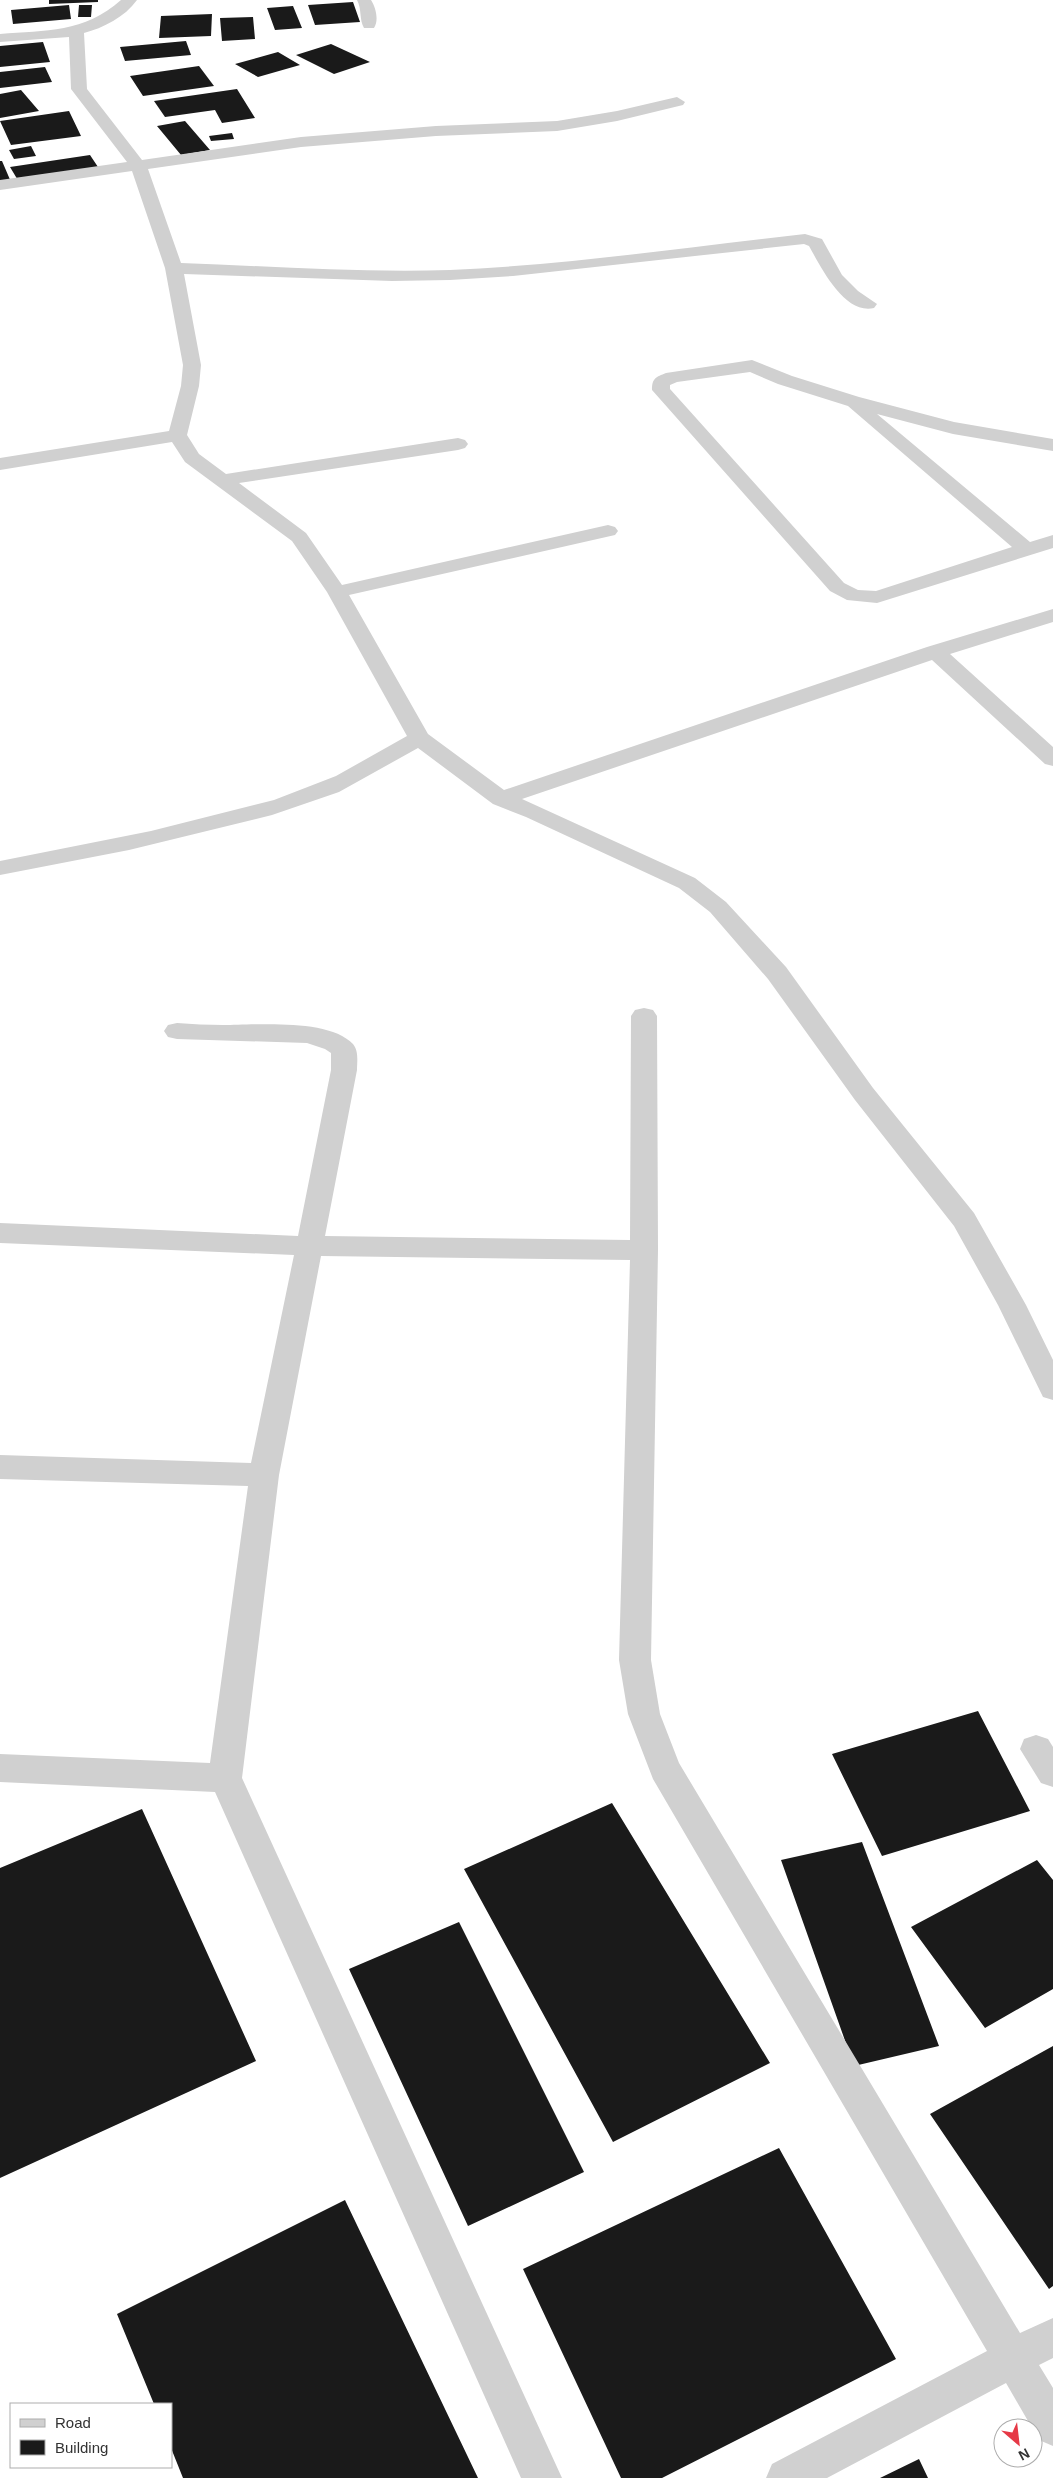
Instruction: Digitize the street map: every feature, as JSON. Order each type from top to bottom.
[{"type":"street","points":[[0,38],[76,32],[105,22],[130,0]]},
{"type":"street","points":[[364,0],[368,7],[369,25]]},
{"type":"street","points":[[76,32],[79,89],[138,165],[174,268],[192,365],[190,386],[178,435],[192,458],[299,537],[337,592],[418,738],[501,799],[534,812],[688,883],[718,907],[777,973],[864,1094],[964,1220],[1012,1305],[1053,1389]]},
{"type":"street","points":[[0,185],[342,138],[436,131],[557,126],[616,116],[676,102]]},
{"type":"street","points":[[174,268],[392,276],[450,275],[513,271],[805,239],[816,243],[830,270],[843,287],[868,304]]},
{"type":"street","points":[[1053,445],[953,428],[852,401],[784,380],[752,366],[673,377],[661,382],[661,390],[837,587],[854,596],[877,597],[1053,541]]},
{"type":"street","points":[[852,401],[1026,549]]},
{"type":"street","points":[[0,464],[178,435]]},
{"type":"street","points":[[222,480],[458,444]]},
{"type":"street","points":[[337,592],[608,531]]},
{"type":"street","points":[[501,799],[935,652],[1053,615]]},
{"type":"street","points":[[935,652],[1053,758]]},
{"type":"street","points":[[0,868],[73,856],[210,824],[272,807],[319,792],[360,773],[418,738]]},
{"type":"street","points":[[644,1016],[644,1250],[635,1660],[644,1714],[665,1769],[1053,2426]]},
{"type":"street","points":[[177,1031],[262,1032],[322,1037],[336,1042],[344,1050],[344,1070],[264,1475],[225,1778],[542,2478]]},
{"type":"street","points":[[0,1233],[308,1246],[644,1250]]},
{"type":"street","points":[[0,1467],[264,1475]]},
{"type":"street","points":[[0,1768],[225,1778]]},
{"type":"street","points":[[786,2478],[1053,2337]]},
{"type":"building","points":[[49,0],[98,0],[98,2],[49,4]]},
{"type":"building","points":[[353,2],[360,22],[315,25],[308,5]]},
{"type":"building","points":[[69,5],[71,19],[13,24],[11,10]]},
{"type":"building","points":[[79,5],[92,5],[91,17],[78,17]]},
{"type":"building","points":[[293,6],[302,28],[275,30],[267,8]]},
{"type":"building","points":[[212,14],[211,36],[159,38],[161,16]]},
{"type":"building","points":[[253,17],[255,39],[222,41],[220,18]]},
{"type":"building","points":[[186,41],[191,55],[125,61],[120,47]]},
{"type":"building","points":[[43,42],[50,62],[0,67],[0,46]]},
{"type":"building","points":[[331,44],[370,62],[334,74],[296,55]]},
{"type":"building","points":[[278,52],[300,65],[258,77],[235,64]]},
{"type":"building","points":[[199,66],[214,86],[143,96],[130,76]]},
{"type":"building","points":[[45,67],[52,82],[0,88],[0,72]]},
{"type":"building","points":[[237,89],[255,118],[222,123],[215,110],[165,117],[154,101]]},
{"type":"building","points":[[21,90],[39,111],[0,118],[0,94]]},
{"type":"building","points":[[69,111],[81,136],[11,145],[0,121]]},
{"type":"building","points":[[185,121],[210,150],[181,155],[157,126]]},
{"type":"building","points":[[232,133],[234,139],[211,141],[209,136]]},
{"type":"building","points":[[31,146],[36,156],[14,159],[9,150]]},
{"type":"building","points":[[90,155],[100,170],[19,182],[10,167]]},
{"type":"building","points":[[0,161],[2,161],[11,182],[0,184]]},
{"type":"building","points":[[978,1711],[1030,1811],[882,1856],[832,1754]]},
{"type":"building","points":[[612,1803],[770,2063],[613,2142],[464,1869]]},
{"type":"building","points":[[142,1809],[256,2061],[0,2178],[0,1868]]},
{"type":"building","points":[[862,1842],[939,2046],[854,2066],[781,1860]]},
{"type":"building","points":[[1037,1860],[1053,1880],[1053,1989],[985,2028],[911,1927]]},
{"type":"building","points":[[459,1922],[584,2172],[468,2226],[349,1969]]},
{"type":"building","points":[[1053,2046],[1053,2286],[1049,2289],[930,2114]]},
{"type":"building","points":[[779,2148],[896,2359],[662,2478],[621,2478],[523,2269]]},
{"type":"building","points":[[345,2200],[478,2478],[183,2478],[172,2450],[172,2403],[154,2403],[117,2314]]},
{"type":"building","points":[[919,2459],[928,2478],[880,2478]]}]
